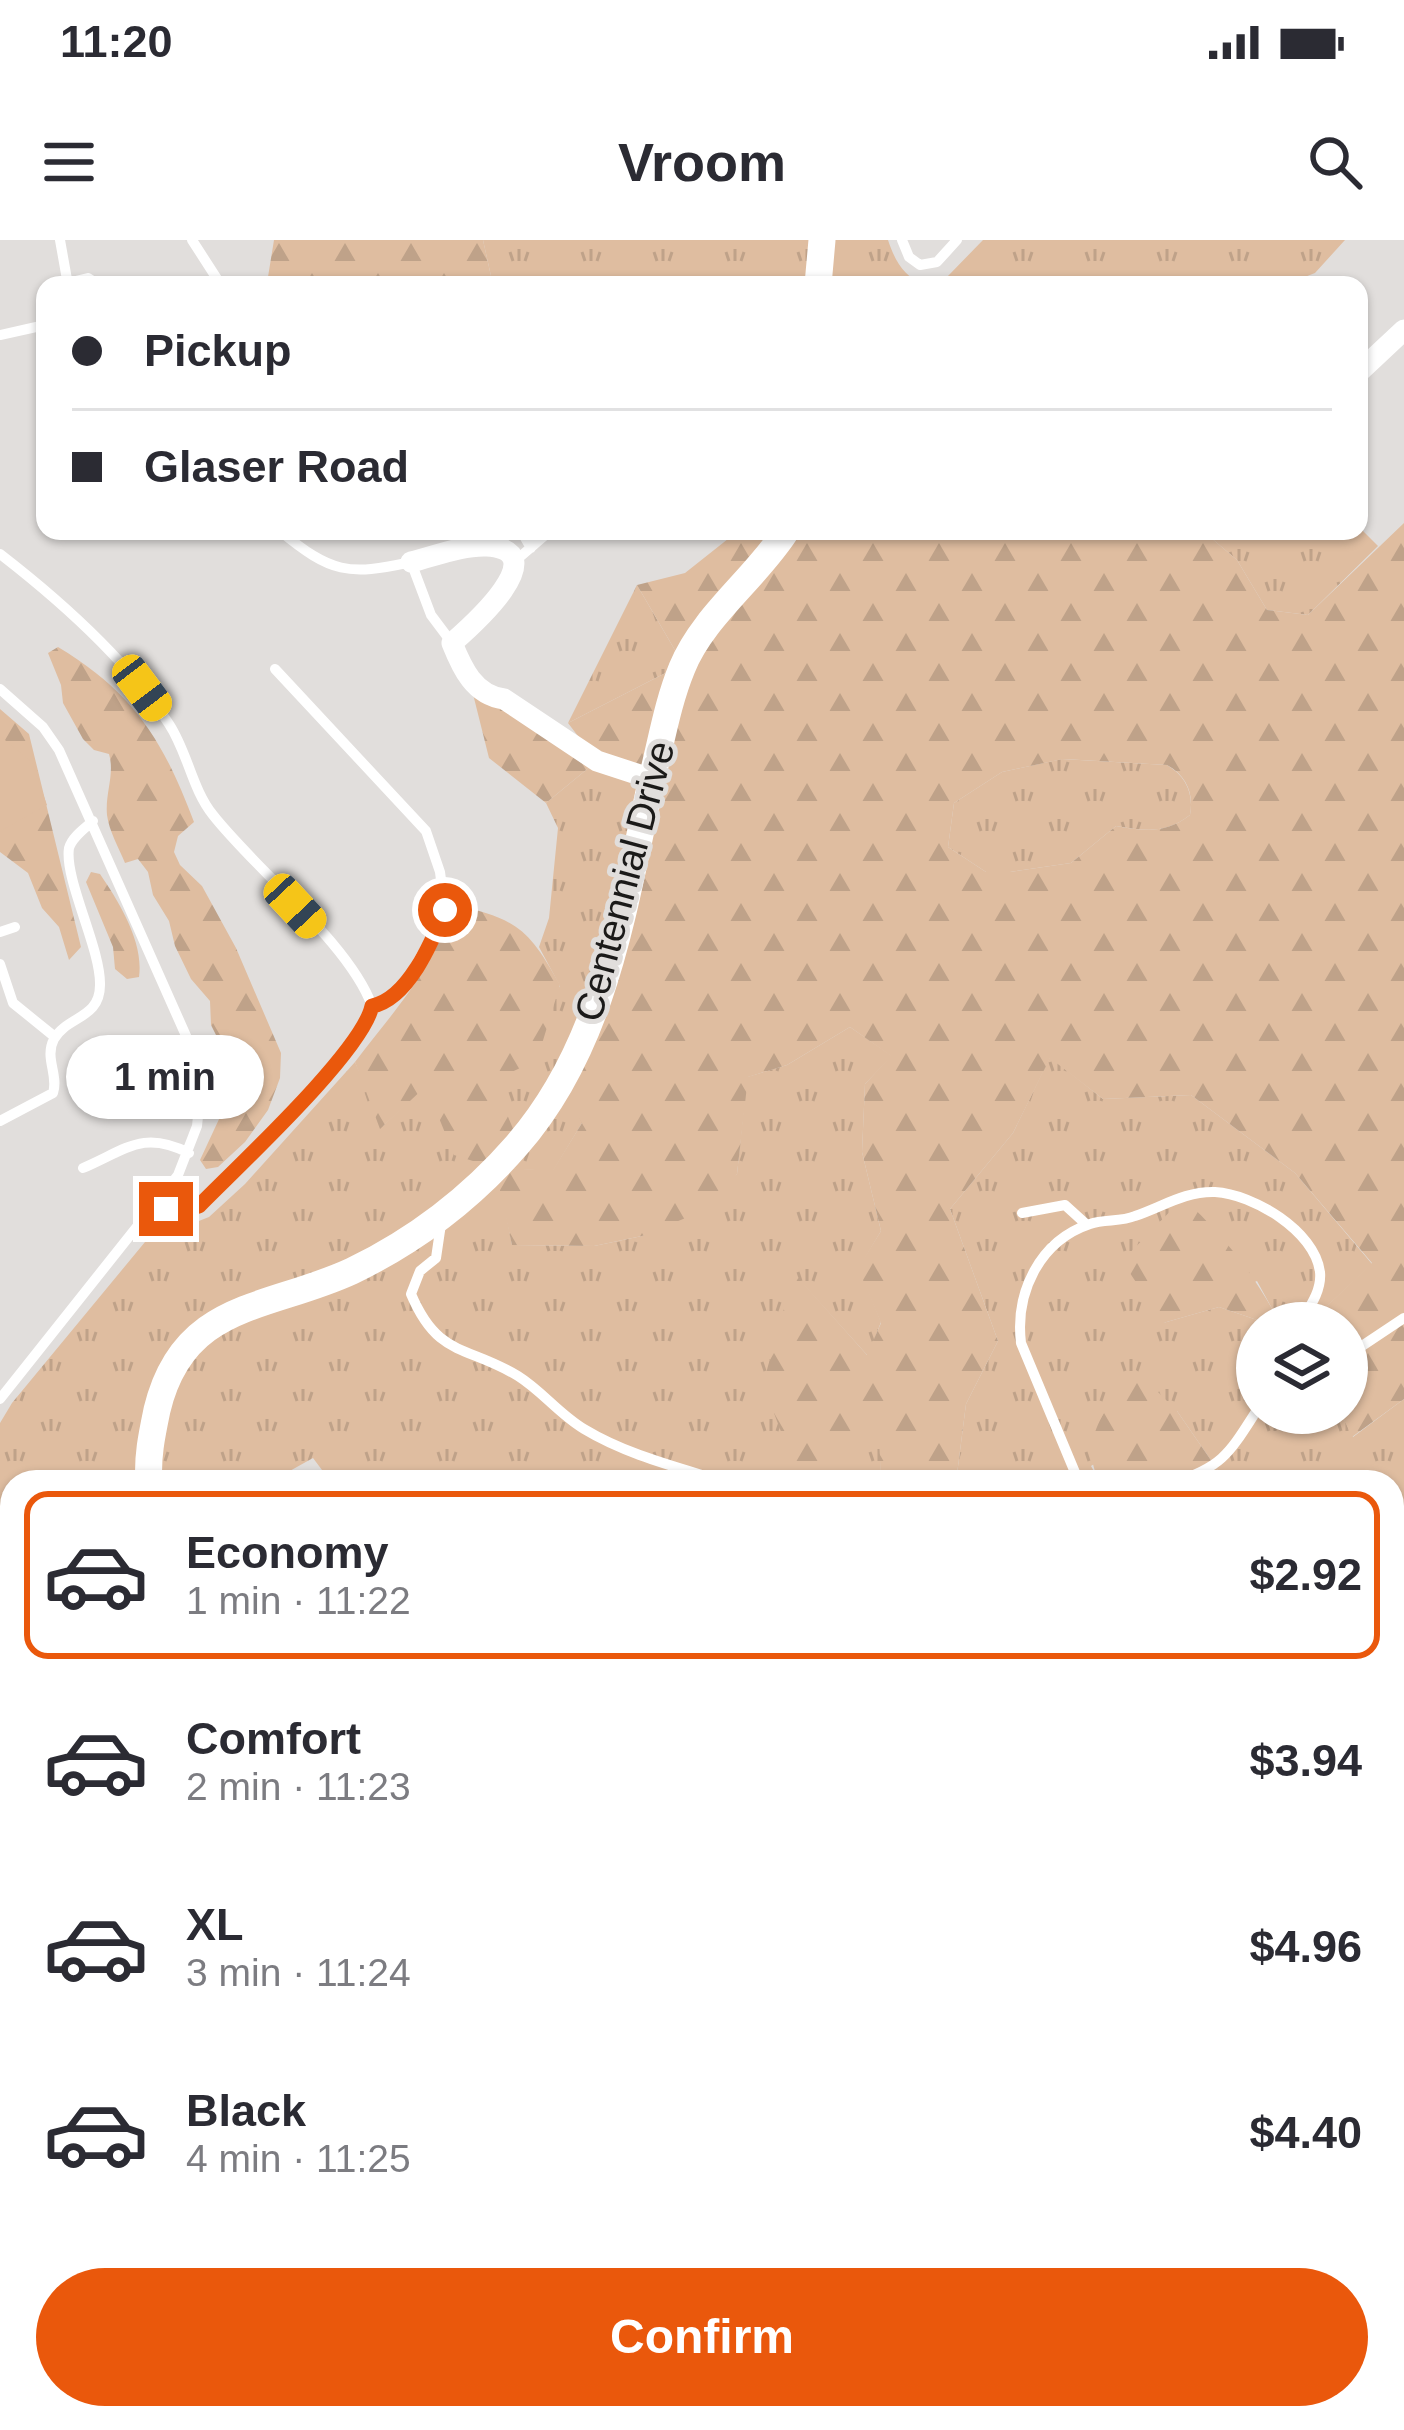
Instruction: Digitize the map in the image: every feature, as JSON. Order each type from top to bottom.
[{"type":"street","points":[[819,276],[822,240]]},
{"type":"street","points":[[1368,364],[1404,330]]},
{"type":"street","name":"Centennial Drive","points":[[149,1470],[160,1399],[179,1354],[195,1338],[239,1310],[349,1272],[404,1244],[476,1188],[519,1143],[573,1063],[606,980],[683,664],[780,540]]},
{"type":"street","points":[[411,562],[485,546],[506,553],[512,574],[500,597],[452,643],[464,674],[597,761],[652,779]]},
{"type":"lane","points":[[60,240],[67,276]]},
{"type":"lane","points":[[192,240],[215,276]]},
{"type":"lane","points":[[902,240],[909,257],[920,266],[937,262],[957,240]]},
{"type":"lane","points":[[0,335],[36,327]]},
{"type":"lane","points":[[292,540],[340,570],[360,573],[411,562],[431,615],[452,643]]},
{"type":"lane","points":[[526,540],[531,548]]},
{"type":"lane","points":[[512,564],[540,540]]},
{"type":"lane","points":[[0,554],[82,626],[142,688],[181,745],[206,806],[349,964],[372,1006]]},
{"type":"lane","points":[[275,669],[426,831],[440,872],[445,910],[439,925],[401,990],[372,1006]]},
{"type":"lane","points":[[0,689],[51,739],[94,821],[187,1038],[200,1096],[189,1153],[156,1205],[0,1399]]},
{"type":"lane","points":[[0,1121],[52,1093],[56,1079],[50,1054],[55,1037],[92,1011],[100,988],[70,860],[74,838],[94,821]]},
{"type":"lane","points":[[0,932],[15,926]]},
{"type":"lane","points":[[0,964],[13,1003],[55,1037]]},
{"type":"lane","points":[[156,1205],[181,1212],[199,1206],[325,1076],[358,1036],[372,1006]]},
{"type":"lane","points":[[83,1168],[148,1140],[166,1141],[189,1153]]},
{"type":"lane","points":[[1073,1470],[1021,1343],[1018,1318],[1033,1271],[1047,1253],[1087,1225],[1132,1218],[1194,1194],[1214,1192],[1261,1204],[1292,1230],[1316,1259],[1321,1275],[1312,1302]]},
{"type":"lane","points":[[1022,1213],[1065,1205],[1087,1225]]},
{"type":"lane","points":[[439,1219],[436,1258],[420,1271],[411,1294],[422,1319],[440,1338],[458,1352],[476,1354],[515,1375],[598,1438],[687,1470]]},
{"type":"lane","points":[[1368,1342],[1404,1318]]},
{"type":"lane","points":[[1203,1470],[1220,1463],[1240,1434]]},
{"type":"green space","points":[[274,240],[483,240],[491,276],[268,276]]},
{"type":"green space","points":[[483,240],[888,240],[909,276],[491,276]]},
{"type":"green space","points":[[983,240],[1345,240],[1307,276],[948,276]]},
{"type":"green space","points":[[1404,523],[1404,1399],[1368,1425],[1368,1302],[1331,1302],[1372,1263],[1295,1173],[1191,1095],[1103,1099],[1050,1058],[1013,1133],[950,1209],[998,1341],[966,1404],[958,1470],[880,1470],[879,1438],[806,1470],[795,1470],[763,1384],[794,1273],[867,1355],[881,1323],[858,1268],[881,1231],[862,1152],[865,1084],[891,1056],[850,1027],[787,1065],[748,1077],[737,1174],[700,1212],[642,1236],[594,1246],[512,1245],[495,1168],[454,1155],[426,1086],[380,1129],[355,1062],[425,968],[452,904],[518,928],[539,950],[560,985],[537,1060],[493,1081],[519,1143],[497,1168],[553,1170],[582,1123],[562,1081],[652,779],[597,761],[546,803],[489,758],[473,694],[594,757],[568,723],[683,664],[637,585],[685,573],[727,540],[1214,540],[1237,560],[1267,610],[1308,615]],"holes":[[[1063,759],[1167,765],[1184,780],[1190,815],[1163,828],[1116,826],[1071,863],[986,872],[948,847],[954,803],[1002,772]]]},
{"type":"green space","points":[[1368,536],[1378,546],[1308,615],[1267,610],[1237,560],[1214,540],[1368,540]]},
{"type":"green space","points":[[637,585],[683,664],[568,723]]},
{"type":"green space","points":[[58,647],[107,682],[157,743],[194,822],[178,836],[174,852],[180,865],[202,886],[236,948],[281,1053],[280,1078],[268,1110],[245,1142],[218,1167],[206,1169],[200,1160],[220,1117],[249,1093],[254,1077],[229,1061],[211,1025],[210,1001],[191,979],[175,946],[148,872],[138,859],[125,863],[107,815],[109,754],[94,750],[83,739],[63,703],[48,653]]},
{"type":"green space","points":[[0,709],[29,734],[81,947],[69,960],[59,927],[42,908],[28,873],[0,852]]},
{"type":"green space","points":[[0,736],[32,762],[47,805],[0,831]]},
{"type":"green space","points":[[1062,759],[1167,765],[1187,786],[1190,815],[1155,829],[1116,826],[1071,863],[1010,872],[986,872],[948,847],[954,803],[1002,772]]},
{"type":"green space","points":[[597,761],[652,779],[582,1123],[553,1171],[497,1168],[512,1245],[594,1246],[642,1236],[737,1174],[747,1077],[787,1065],[850,1027],[892,1056],[865,1084],[862,1152],[881,1231],[859,1268],[881,1322],[868,1356],[794,1274],[880,1438],[881,1470],[322,1470],[313,1458],[292,1470],[0,1470],[0,1423],[12,1403],[145,1242],[209,1217],[355,1062],[383,1126],[425,1085],[492,1081],[560,986],[539,947],[549,918],[558,828],[546,803]]},
{"type":"green space","points":[[91,872],[100,874],[128,923],[138,950],[139,977],[127,979],[115,969],[113,947],[86,882]]},
{"type":"green space","points":[[1050,1057],[1103,1099],[1191,1095],[1295,1173],[1372,1264],[1331,1302],[1268,1302],[1257,1281],[1163,1323],[1219,1307],[1236,1313],[1236,1434],[1368,1434],[1368,1426],[1404,1399],[1404,1470],[1218,1470],[1177,1411],[1091,1466],[1093,1470],[958,1470],[966,1404],[998,1341],[950,1209],[1013,1133]]},
{"type":"green space","points":[[1183,1198],[1237,1256],[1268,1302],[1236,1302],[1236,1313],[1219,1307],[1163,1323],[1122,1261]]},
{"type":"green space","points":[[1135,1369],[1177,1411],[1218,1470],[1096,1470],[1094,1436]]},
{"type":"route","points":[[166,1209],[181,1212],[199,1206],[325,1076],[358,1036],[372,1006],[401,990],[445,910]]}]
